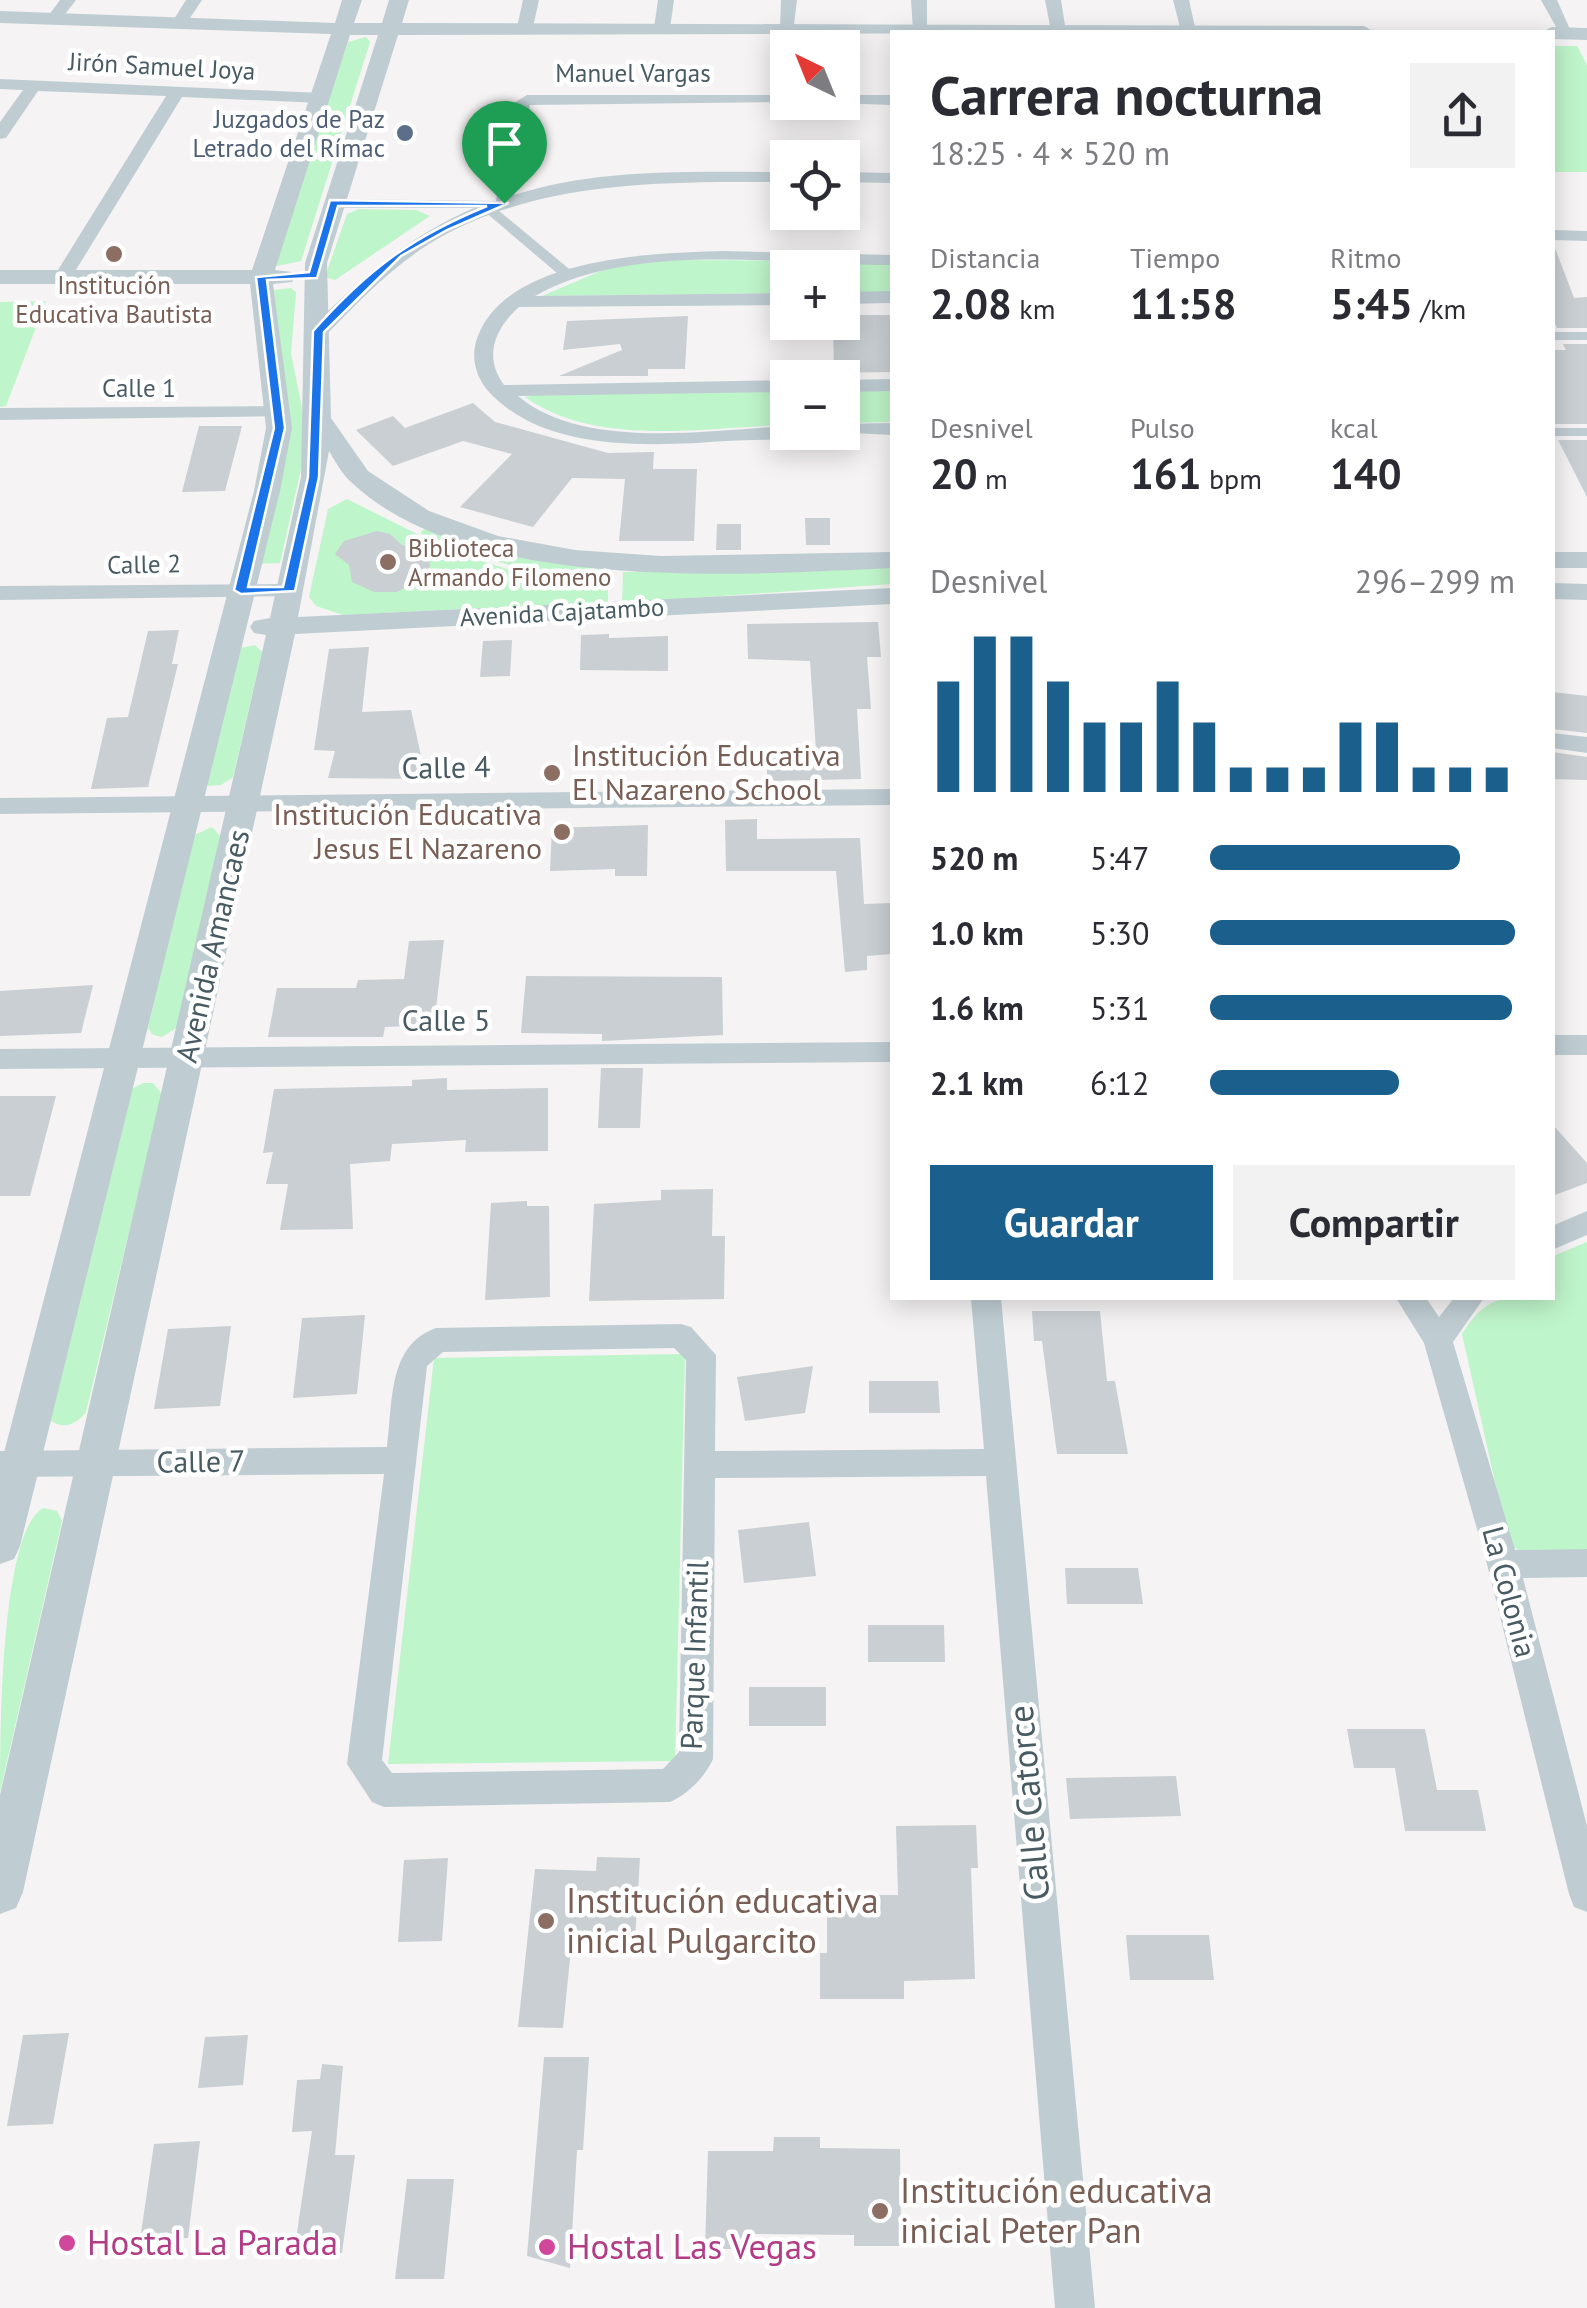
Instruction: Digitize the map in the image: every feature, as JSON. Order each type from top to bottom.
[{"type":"street","points":[[54,19],[68,0]]},
{"type":"street","points":[[179,24],[194,0]]},
{"type":"street","name":"Avenida Amancaes","points":[[0,1546],[10,1464],[124,1055],[267,491],[280,428],[262,286],[352,0]]},
{"type":"street","name":"Avenida Amancaes","points":[[0,1892],[245,803],[314,477],[319,331],[314,276],[333,202],[399,0]]},
{"type":"street","points":[[525,27],[531,0]]},
{"type":"street","points":[[662,28],[666,0]]},
{"type":"street","points":[[788,29],[789,0]]},
{"type":"street","points":[[919,0],[921,30]]},
{"type":"street","points":[[0,17],[343,29],[391,26],[1059,30],[1052,0]]},
{"type":"street","points":[[1180,0],[1189,30]]},
{"type":"street","points":[[1549,0],[1576,34]]},
{"type":"street","name":"Jirón Samuel Joya","points":[[0,84],[321,98]]},
{"type":"street","points":[[0,134],[34,85]]},
{"type":"street","points":[[62,278],[177,92]]},
{"type":"street","name":"Manuel Vargas","points":[[496,206],[519,105],[527,100],[770,100]]},
{"type":"street","points":[[860,100],[890,100]]},
{"type":"street","points":[[319,331],[397,254],[496,206],[568,187],[634,178],[770,177]]},
{"type":"street","points":[[860,178],[890,178]]},
{"type":"street","points":[[333,202],[496,206],[569,276]]},
{"type":"street","points":[[1555,236],[1587,236]]},
{"type":"street","points":[[770,432],[622,436],[587,433],[527,413],[498,391],[484,366],[488,332],[514,302],[569,276],[644,260],[890,260]]},
{"type":"street","points":[[0,298],[262,286],[314,276]]},
{"type":"street","points":[[0,277],[262,286]]},
{"type":"street","points":[[860,298],[890,298]]},
{"type":"street","points":[[514,302],[770,299]]},
{"type":"street","points":[[1555,336],[1587,336]]},
{"type":"street","points":[[860,386],[890,385]]},
{"type":"street","points":[[498,391],[770,386]]},
{"type":"street","name":"Calle 1","points":[[0,414],[278,412]]},
{"type":"street","name":"Avenida Cajatambo","points":[[318,418],[340,457],[388,498],[460,533],[524,551],[620,564],[890,560]]},
{"type":"street","points":[[860,430],[890,429]]},
{"type":"street","points":[[1555,432],[1587,432]]},
{"type":"street","points":[[1555,560],[1587,560]]},
{"type":"street","name":"Calle 2","points":[[0,593],[241,590],[286,609]]},
{"type":"street","points":[[1555,591],[1587,592]]},
{"type":"street","name":"Avenida Cajatambo","points":[[231,628],[286,609],[890,596]]},
{"type":"street","points":[[1555,740],[1587,745]]},
{"type":"street","name":"Calle 4","points":[[0,806],[890,797]]},
{"type":"street","points":[[1555,1044],[1587,1045]]},
{"type":"street","name":"Calle 5","points":[[0,1059],[124,1055],[890,1052]]},
{"type":"street","points":[[1555,1238],[1587,1222]]},
{"type":"street","name":"Calle Catorce","points":[[986,1300],[1075,2308]]},
{"type":"street","name":"La Colonia","points":[[1411,1300],[1438,1340],[1502,1564],[1587,1894]]},
{"type":"street","points":[[1438,1340],[1468,1300]]},
{"type":"street","name":"Parque Infantil","points":[[682,1336],[701,1355],[696,1759],[670,1785],[384,1790],[364,1764],[401,1460],[413,1361],[436,1340],[682,1336]]},
{"type":"street","name":"Calle 7","points":[[10,1464],[401,1460]]},
{"type":"street","points":[[699,1464],[999,1462]]},
{"type":"street","points":[[1502,1564],[1587,1563]]},
{"type":"green space","points":[[366,37],[370,42],[301,261],[277,266],[273,263],[348,42]]},
{"type":"green space","points":[[1555,46],[1577,46],[1587,65],[1587,172],[1555,172]]},
{"type":"green space","points":[[359,209],[416,210],[430,216],[335,280],[325,277],[347,214]]},
{"type":"green space","points":[[659,260],[770,260],[770,293],[542,296],[610,267]]},
{"type":"green space","points":[[860,261],[890,261],[890,292],[860,292]]},
{"type":"green space","points":[[291,288],[296,292],[291,353],[308,438],[280,563],[256,564],[282,463],[274,290]]},
{"type":"green space","points":[[46,301],[6,406],[0,407],[0,302]]},
{"type":"green space","points":[[890,386],[890,422],[860,423],[860,387]]},
{"type":"green space","points":[[770,388],[770,426],[618,429],[554,413],[525,397],[559,391]]},
{"type":"green space","points":[[347,499],[451,551],[526,575],[608,589],[608,602],[343,615],[316,606],[309,597],[328,509]]},
{"type":"green space","points":[[424,529],[484,551],[610,571],[608,584],[489,559],[420,533]]},
{"type":"green space","points":[[890,568],[890,584],[622,603],[623,572]]},
{"type":"green space","points":[[255,645],[262,652],[233,777],[221,785],[208,786],[203,778],[240,648]]},
{"type":"green space","points":[[212,827],[220,836],[178,1027],[162,1037],[153,1035],[148,1028],[192,836]]},
{"type":"green space","points":[[153,1083],[162,1094],[86,1412],[78,1421],[59,1425],[48,1419],[132,1089]]},
{"type":"green space","points":[[1587,1242],[1587,1557],[1532,1557],[1509,1545],[1462,1334],[1481,1310],[1500,1300],[1555,1300],[1555,1255]]},
{"type":"green space","points":[[685,1354],[675,1761],[388,1764],[434,1358]]},
{"type":"green space","points":[[43,1508],[57,1511],[62,1521],[0,1792],[2,1684],[10,1594],[29,1525]]},
{"type":"building","points":[[1555,248],[1574,298],[1587,297],[1587,328],[1557,328]]},
{"type":"building","points":[[860,315],[890,315],[890,372],[860,373],[860,360],[834,360],[833,340],[860,340]]},
{"type":"building","points":[[688,316],[685,369],[648,369],[648,376],[559,376],[622,350],[620,344],[563,350],[567,321]]},
{"type":"building","points":[[1563,344],[1587,344],[1587,424],[1555,424],[1555,350],[1566,350]]},
{"type":"building","points":[[473,403],[495,422],[608,453],[654,452],[653,469],[697,469],[694,541],[619,541],[625,479],[572,478],[533,527],[460,507],[512,454],[463,441],[393,466],[356,430],[393,416],[405,428]]},
{"type":"building","points":[[199,426],[242,426],[225,491],[182,492]]},
{"type":"building","points":[[1558,440],[1587,440],[1587,497]]},
{"type":"building","points":[[805,518],[830,518],[830,545],[806,545]]},
{"type":"building","points":[[717,524],[741,524],[741,550],[716,550]]},
{"type":"building","name":"Biblioteca Armando Filomeno","points":[[377,531],[428,555],[430,566],[425,577],[397,592],[374,592],[352,582],[349,565],[335,554],[344,541]]},
{"type":"building","points":[[878,622],[881,657],[867,657],[871,709],[857,709],[861,779],[767,781],[767,750],[816,750],[810,661],[748,659],[747,624]]},
{"type":"building","points":[[179,630],[172,664],[178,664],[148,787],[91,789],[107,718],[128,717],[148,631]]},
{"type":"building","points":[[609,634],[609,638],[668,636],[668,671],[580,670],[581,635]]},
{"type":"building","points":[[512,640],[510,676],[480,677],[483,641]]},
{"type":"building","points":[[369,647],[362,712],[411,710],[426,779],[328,778],[335,751],[314,750],[329,649]]},
{"type":"building","points":[[1555,692],[1587,696],[1587,733],[1555,729]]},
{"type":"building","points":[[1555,752],[1587,757],[1587,780],[1555,779]]},
{"type":"building","points":[[757,819],[757,839],[860,838],[864,904],[890,903],[890,954],[867,956],[867,970],[845,972],[836,871],[726,871],[725,820]]},
{"type":"building","points":[[648,825],[647,876],[615,876],[615,869],[550,871],[552,828]]},
{"type":"building","points":[[444,940],[434,1025],[385,1027],[383,1037],[268,1037],[277,988],[356,988],[358,980],[404,979],[409,941]]},
{"type":"building","points":[[526,976],[722,977],[723,1035],[602,1041],[602,1034],[521,1033]]},
{"type":"building","points":[[93,985],[81,1033],[0,1036],[0,991]]},
{"type":"building","points":[[601,1068],[643,1068],[640,1128],[598,1128]]},
{"type":"building","points":[[447,1078],[447,1090],[548,1088],[548,1151],[465,1152],[466,1140],[392,1144],[390,1161],[350,1164],[353,1229],[280,1230],[288,1184],[266,1184],[273,1152],[263,1153],[274,1089],[412,1086],[412,1080]]},
{"type":"building","points":[[0,1096],[56,1096],[30,1196],[0,1196]]},
{"type":"building","points":[[1555,1127],[1587,1163],[1587,1183],[1555,1195]]},
{"type":"building","points":[[713,1189],[712,1236],[725,1236],[724,1299],[589,1301],[594,1204],[661,1200],[661,1190]]},
{"type":"building","points":[[527,1201],[527,1206],[549,1206],[550,1297],[485,1300],[491,1203]]},
{"type":"building","points":[[1032,1311],[1100,1311],[1107,1381],[1115,1381],[1128,1454],[1057,1454],[1042,1341],[1034,1341]]},
{"type":"building","points":[[365,1315],[357,1394],[293,1398],[302,1318]]},
{"type":"building","points":[[231,1326],[220,1406],[154,1409],[168,1329]]},
{"type":"building","points":[[813,1366],[805,1413],[745,1421],[737,1377]]},
{"type":"building","points":[[869,1381],[938,1381],[940,1413],[869,1413]]},
{"type":"building","points":[[809,1522],[816,1576],[744,1583],[738,1530]]},
{"type":"building","points":[[1065,1568],[1138,1568],[1143,1604],[1067,1604]]},
{"type":"building","points":[[868,1625],[944,1625],[945,1662],[868,1662]]},
{"type":"building","points":[[749,1687],[826,1687],[826,1726],[749,1726]]},
{"type":"building","points":[[1347,1729],[1425,1729],[1437,1790],[1478,1790],[1486,1831],[1405,1831],[1395,1768],[1354,1768]]},
{"type":"building","points":[[1176,1776],[1181,1816],[1070,1819],[1066,1778]]},
{"type":"building","points":[[976,1825],[978,1868],[971,1868],[975,1979],[904,1981],[904,1999],[820,1999],[820,1953],[827,1953],[827,1895],[898,1895],[896,1826]]},
{"type":"building","points":[[597,1857],[640,1858],[635,1940],[572,1939],[563,2028],[518,2027],[535,1869],[596,1871]]},
{"type":"building","points":[[448,1858],[442,1941],[398,1942],[404,1860]]},
{"type":"building","points":[[1126,1935],[1209,1935],[1214,1980],[1130,1980]]},
{"type":"building","points":[[69,2033],[53,2124],[7,2126],[23,2035]]},
{"type":"building","points":[[248,2035],[243,2085],[198,2088],[205,2037]]},
{"type":"building","points":[[544,2057],[589,2057],[583,2150],[577,2150],[570,2268],[527,2256]]},
{"type":"building","points":[[322,2064],[343,2066],[335,2155],[355,2155],[342,2253],[294,2253],[312,2131],[292,2132],[297,2080],[320,2079]]},
{"type":"building","points":[[774,2137],[820,2137],[820,2148],[900,2149],[901,2246],[854,2246],[854,2235],[753,2234],[753,2249],[705,2249],[708,2151],[773,2151]]},
{"type":"building","points":[[200,2141],[188,2238],[140,2240],[154,2144]]},
{"type":"building","points":[[407,2179],[454,2179],[444,2279],[395,2279]]},
{"type":"place","name":"Juzgados de Paz Letrado del Rímac","points":[[405,133]]},
{"type":"place","name":"Institución Educativa Bautista","points":[[114,254]]},
{"type":"place","name":"Biblioteca Armando Filomeno","points":[[388,562]]},
{"type":"place","name":"Institución Educativa El Nazareno School","points":[[552,773]]},
{"type":"place","name":"Institución Educativa Jesus El Nazareno","points":[[562,832]]},
{"type":"place","name":"Institución educativa inicial Pulgarcito","points":[[546,1921]]},
{"type":"place","name":"Institución educativa inicial Peter Pan","points":[[880,2211]]},
{"type":"place","name":"Hostal La Parada","points":[[67,2243]]},
{"type":"place","name":"Hostal Las Vegas","points":[[547,2247]]},
{"type":"route","points":[[333,202],[504,203],[443,228],[397,254],[364,282],[319,331],[314,477],[288,591],[241,590],[280,428],[261,277],[314,276],[333,202]]}]
